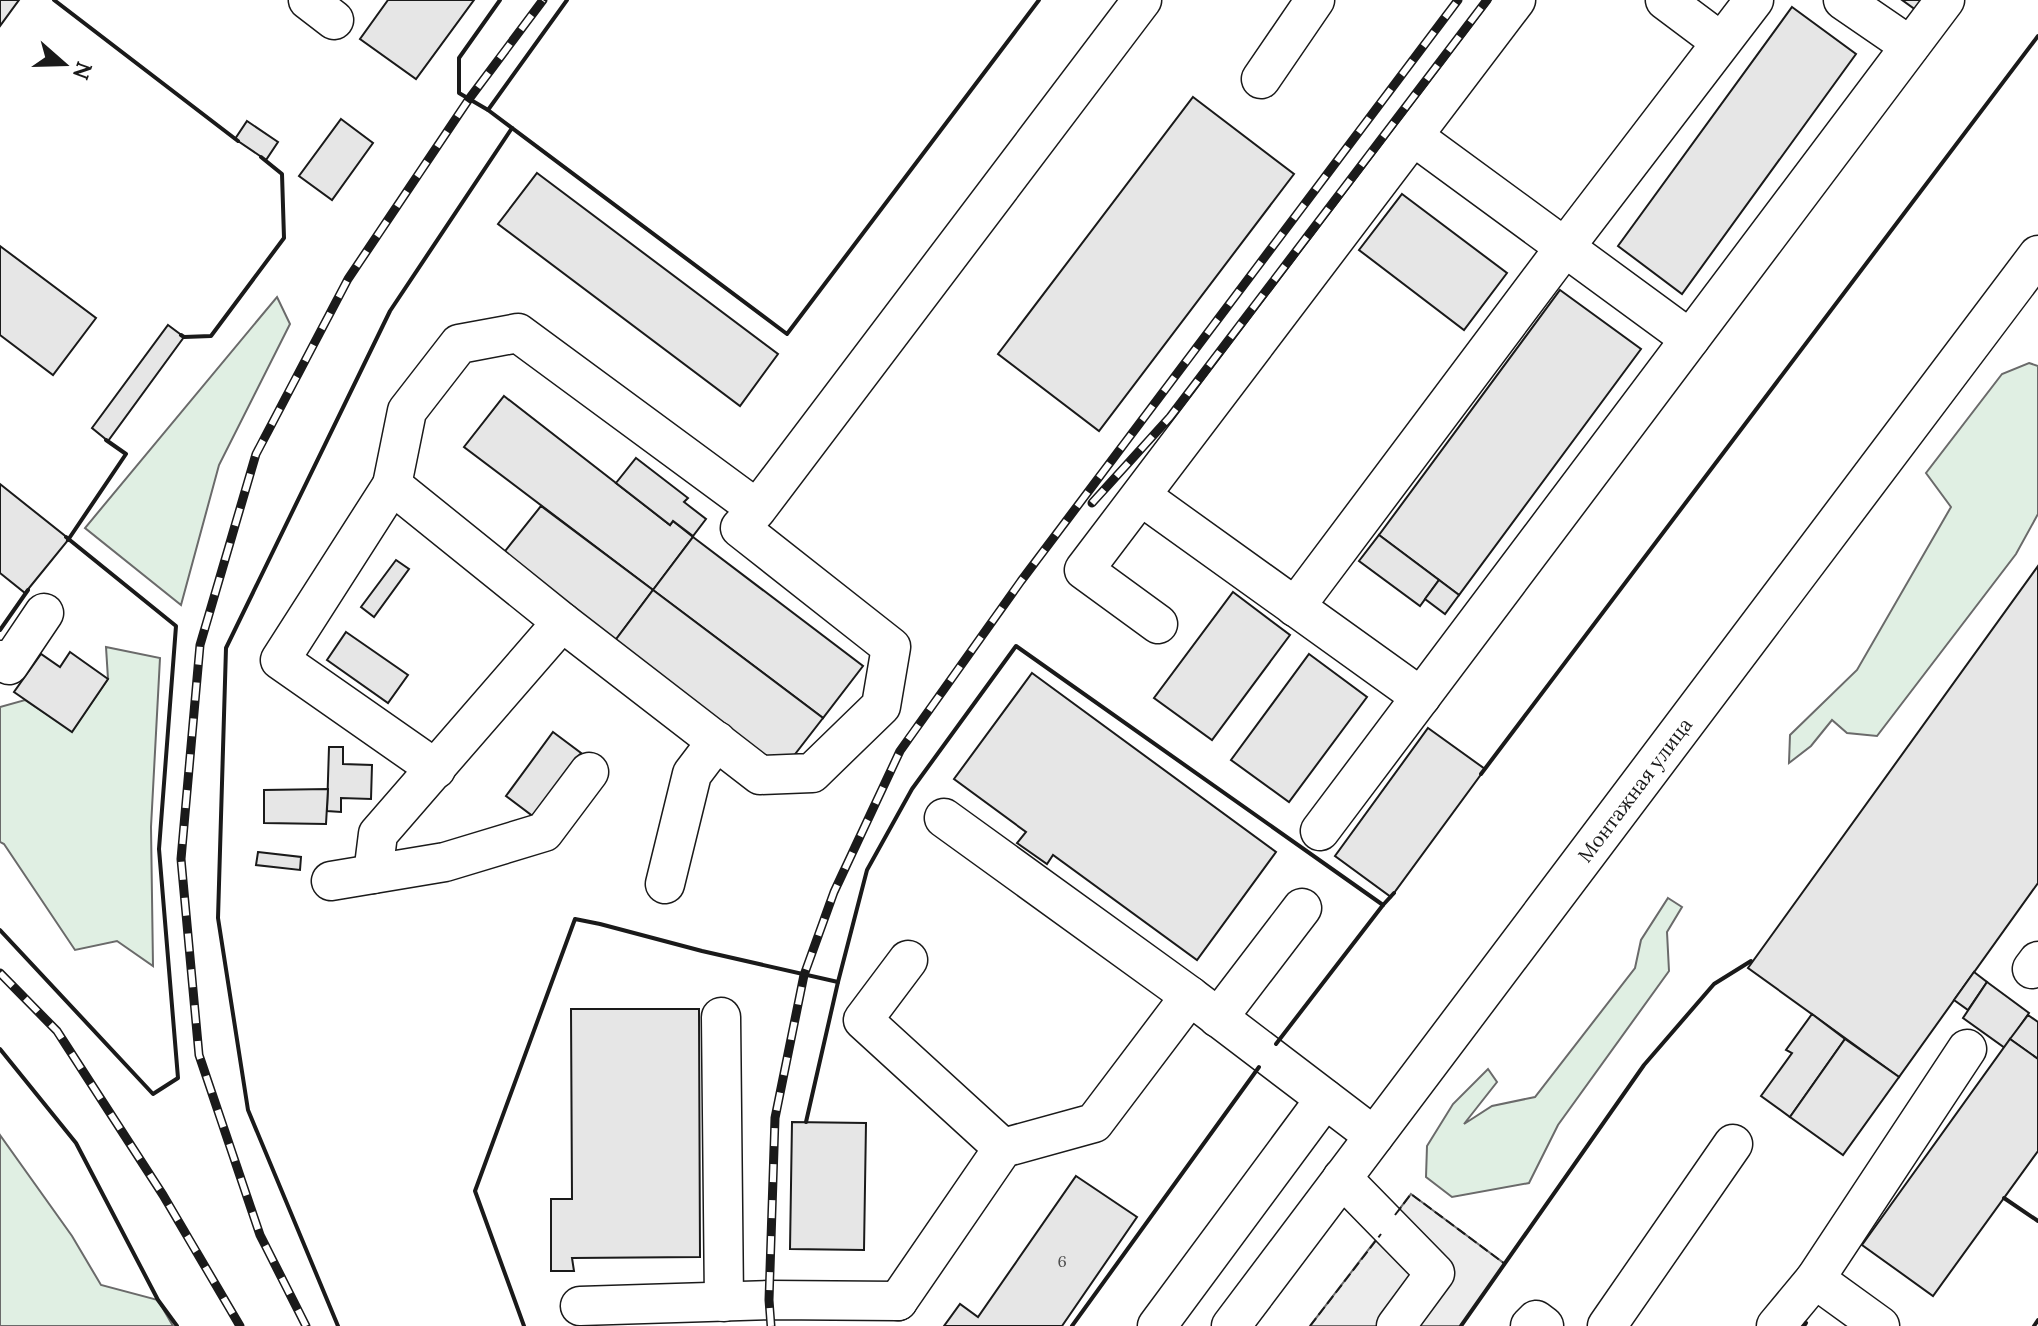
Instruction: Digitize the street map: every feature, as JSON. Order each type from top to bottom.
[{"type":"street","points":[[392,485],[760,775],[812,773],[881,706],[891,647],[740,528],[1142,0]]},
{"type":"street","points":[[1261,79],[1315,0]]},
{"type":"street","points":[[1158,624],[1084,570],[1516,0]]},
{"type":"street","points":[[1665,0],[1721,42]]},
{"type":"street","points":[[1295,607],[1754,0]]},
{"type":"street","points":[[1843,0],[1910,46]]},
{"type":"street","points":[[1320,831],[1945,0]]},
{"type":"street","points":[[1413,136],[1690,339]]},
{"type":"street","name":"Монтажная улица","points":[[1231,1326],[2038,255]]},
{"type":"street","points":[[436,769],[280,660],[392,485],[407,411],[459,344],[518,333],[757,509]]},
{"type":"street","points":[[1141,496],[1421,697]]},
{"type":"street","points":[[0,660],[9,665],[44,613]]},
{"type":"street","points":[[373,874],[378,834],[562,622]]},
{"type":"street","points":[[665,884],[692,774],[717,741]]},
{"type":"street","points":[[331,881],[445,862],[544,832],[589,772]]},
{"type":"street","points":[[944,818],[1204,1007],[1374,1136]]},
{"type":"street","points":[[580,1306],[724,1302],[902,1313],[1003,1148],[1094,1123],[1302,908]]},
{"type":"street","points":[[908,960],[863,1020],[1003,1148]]},
{"type":"street","points":[[721,1017],[724,1302]]},
{"type":"street","points":[[1776,1326],[1815,1279],[1967,1049]]},
{"type":"street","points":[[1157,1326],[1325,1099]]},
{"type":"street","points":[[1607,1326],[1733,1144]]},
{"type":"street","points":[[1342,1178],[1435,1273],[1396,1326]]},
{"type":"street","points":[[1815,1279],[1880,1326]]},
{"type":"street","points":[[1530,1326],[1536,1320],[1544,1326]]},
{"type":"green space","points":[[277,297],[290,324],[219,465],[181,605],[85,528]]},
{"type":"green space","points":[[2029,363],[2038,366],[2038,514],[2016,554],[1877,736],[1847,733],[1832,720],[1811,746],[1789,763],[1790,735],[1857,670],[1951,507],[1926,473],[2002,374]]},
{"type":"green space","points":[[106,647],[160,658],[151,827],[153,966],[117,941],[75,950],[0,842],[0,707],[25,700],[72,731],[108,679]]},
{"type":"green space","points":[[1668,898],[1682,907],[1667,932],[1669,971],[1558,1125],[1529,1183],[1452,1197],[1426,1177],[1427,1146],[1453,1104],[1488,1069],[1497,1082],[1464,1124],[1492,1106],[1535,1097],[1635,968],[1641,940]]},
{"type":"green space","points":[[0,1135],[72,1236],[101,1285],[158,1300],[173,1326],[0,1326]]},
{"type":"shaded area","points":[[1411,1194],[1505,1264],[1461,1326],[1310,1326]]},
{"type":"building","points":[[0,0],[19,0],[0,26]]},
{"type":"building","points":[[388,0],[474,0],[416,79],[360,39]]},
{"type":"building","points":[[1902,0],[1923,0],[1916,10]]},
{"type":"building","points":[[1792,7],[1856,54],[1682,294],[1618,246]]},
{"type":"building","points":[[1193,97],[1294,174],[1099,431],[998,354]]},
{"type":"building","points":[[341,119],[373,143],[332,200],[299,176]]},
{"type":"building","points":[[247,121],[278,142],[266,160],[235,139]]},
{"type":"building","points":[[537,173],[778,354],[740,406],[498,224]]},
{"type":"building","points":[[1402,194],[1507,273],[1464,330],[1359,250]]},
{"type":"building","points":[[0,246],[96,318],[53,375],[0,335]]},
{"type":"building","points":[[1560,290],[1641,349],[1459,595],[1379,535]]},
{"type":"building","points":[[168,325],[184,337],[108,441],[92,428]]},
{"type":"building","points":[[504,396],[670,525],[673,521],[693,537],[653,590],[464,447]]},
{"type":"building","points":[[636,458],[688,498],[684,502],[706,519],[693,536],[673,521],[670,525],[616,483]]},
{"type":"building","points":[[0,484],[69,539],[25,593],[0,573]]},
{"type":"building","points":[[541,506],[653,590],[614,642],[502,555]]},
{"type":"building","points":[[1379,535],[1439,580],[1420,606],[1359,561]]},
{"type":"building","points":[[693,537],[863,666],[823,718],[653,590]]},
{"type":"building","points":[[396,560],[409,569],[374,617],[361,607]]},
{"type":"building","points":[[2038,566],[2038,883],[1899,1077],[1748,968]]},
{"type":"building","points":[[1439,580],[1459,595],[1445,614],[1425,599]]},
{"type":"building","points":[[653,590],[823,718],[792,758],[768,759],[614,642]]},
{"type":"building","points":[[1233,592],[1290,635],[1212,740],[1154,698]]},
{"type":"building","points":[[346,632],[408,675],[388,703],[327,660]]},
{"type":"building","points":[[70,652],[108,679],[72,732],[14,692],[41,654],[60,667]]},
{"type":"building","points":[[1309,654],[1367,697],[1289,802],[1231,760]]},
{"type":"building","points":[[1032,673],[1276,852],[1197,960],[1053,855],[1047,864],[1017,843],[1026,832],[954,779]]},
{"type":"building","points":[[1428,728],[1485,769],[1391,897],[1335,856]]},
{"type":"building","points":[[553,732],[581,753],[534,817],[506,796]]},
{"type":"building","points":[[329,747],[343,747],[343,764],[372,765],[371,799],[341,798],[341,812],[327,811]]},
{"type":"building","points":[[328,789],[326,824],[264,823],[264,790]]},
{"type":"building","points":[[258,852],[301,857],[300,870],[256,865]]},
{"type":"building","points":[[1974,972],[1987,982],[1968,1010],[1954,1000]]},
{"type":"building","points":[[1987,982],[2029,1013],[2005,1048],[1963,1018]]},
{"type":"building","points":[[571,1009],[699,1009],[700,1257],[572,1258],[574,1271],[551,1271],[551,1199],[572,1199]]},
{"type":"building","points":[[1812,1014],[1845,1039],[1790,1117],[1761,1096],[1792,1053],[1786,1050]]},
{"type":"building","points":[[2028,1015],[2038,1022],[2038,1059],[2010,1039]]},
{"type":"building","points":[[1845,1039],[1899,1077],[1843,1155],[1790,1117]]},
{"type":"building","points":[[2010,1039],[2038,1059],[2038,1151],[1933,1296],[1862,1245]]},
{"type":"building","points":[[792,1122],[866,1123],[864,1250],[790,1249]]},
{"type":"building","points":[[1076,1176],[1137,1217],[1062,1326],[944,1326],[960,1304],[978,1317]]},
{"type":"railway","points":[[306,1326],[260,1235],[199,1055],[181,859],[200,645],[256,454],[348,279],[469,99],[543,0]]},
{"type":"railway","points":[[771,1326],[769,1300],[775,1118],[804,975],[834,892],[900,751],[1021,581],[1458,0]]},
{"type":"railway","points":[[1092,503],[1170,417],[1487,0]]},
{"type":"railway","points":[[0,973],[57,1031],[163,1195],[240,1326]]},
{"type":"fence","points":[[1395,1215],[1411,1194],[1505,1264]]},
{"type":"fence","points":[[1310,1326],[1381,1234]]},
{"type":"wall","points":[[54,0],[238,141]]},
{"type":"wall","points":[[500,0],[459,58],[459,93],[488,110],[787,334],[1039,0]]},
{"type":"wall","points":[[488,110],[567,0]]},
{"type":"wall","points":[[1481,774],[2038,36]]},
{"type":"wall","points":[[338,1326],[248,1110],[218,918],[226,648],[390,311],[512,128]]},
{"type":"wall","points":[[181,335],[211,336],[284,238],[282,174],[261,157]]},
{"type":"wall","points":[[68,540],[126,454],[106,440]]},
{"type":"wall","points":[[0,930],[153,1094],[178,1078],[159,849],[176,626],[66,537]]},
{"type":"wall","points":[[0,630],[28,590]]},
{"type":"wall","points":[[806,1122],[867,870],[912,789],[1016,646],[1383,905]]},
{"type":"wall","points":[[1276,1044],[1394,893]]},
{"type":"wall","points":[[524,1326],[475,1191],[575,919],[838,982]]},
{"type":"wall","points":[[1461,1326],[1644,1065],[1714,984],[1751,961]]},
{"type":"wall","points":[[0,1049],[76,1143],[158,1300],[177,1326]]},
{"type":"wall","points":[[1072,1326],[1259,1067]]},
{"type":"wall","points":[[2004,1198],[2038,1221]]},
{"type":"wall","points":[[2034,1326],[2038,1320]]}]
